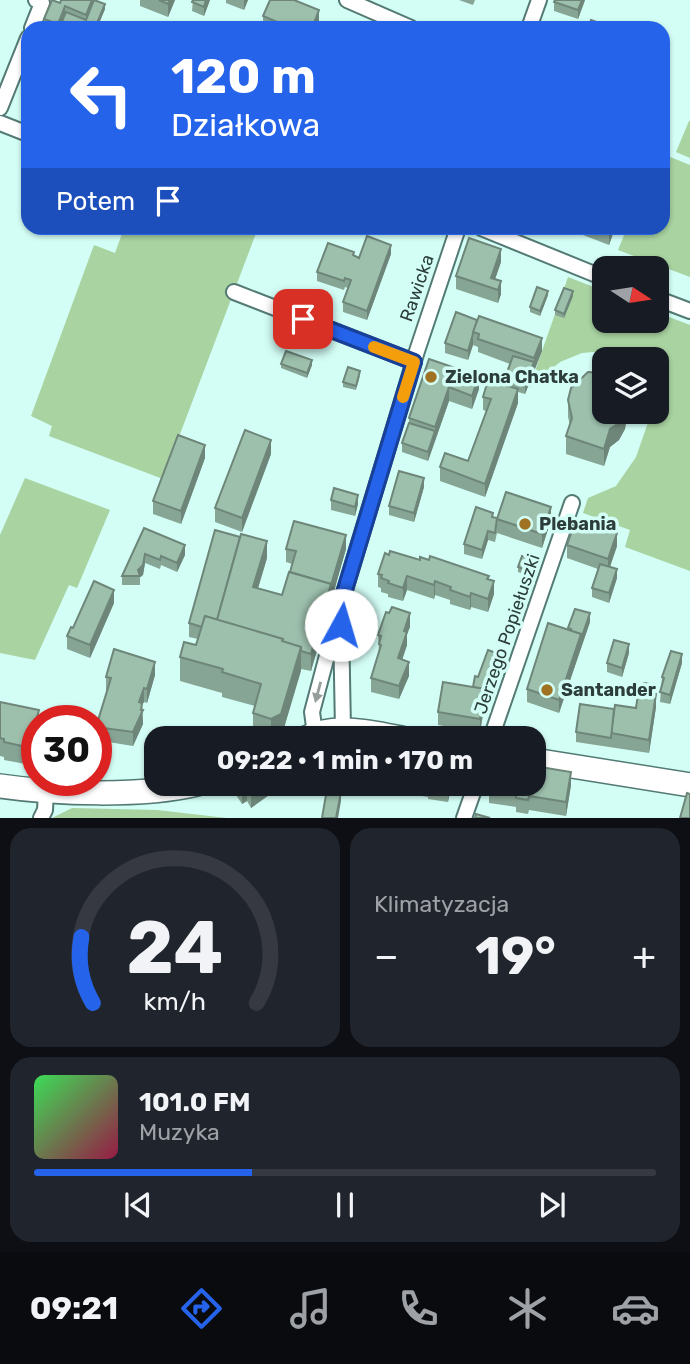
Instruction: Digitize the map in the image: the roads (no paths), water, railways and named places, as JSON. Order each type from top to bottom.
[{"type":"main road","points":[[546,762],[690,785]]},
{"type":"main road","points":[[0,786],[21,788]]},
{"type":"main road","points":[[112,792],[144,791]]},
{"type":"street","points":[[35,21],[42,3],[36,0]]},
{"type":"street","points":[[347,0],[395,21]]},
{"type":"street","points":[[532,21],[539,0]]},
{"type":"street","points":[[0,108],[21,56]]},
{"type":"street","points":[[0,122],[21,131]]},
{"type":"street","name":"Rawicka","points":[[311,726],[312,712],[341,603],[456,235]]},
{"type":"street","points":[[498,235],[592,273]]},
{"type":"street","points":[[234,292],[414,362]]},
{"type":"street","points":[[669,303],[690,312]]},
{"type":"street","name":"Jerzego Popiełuszki","points":[[495,726],[572,503]]},
{"type":"street","name":"Rawicka","points":[[341,603],[342,726]]},
{"type":"street","points":[[41,818],[45,810],[46,796]]},
{"type":"street","points":[[464,818],[472,796]]},
{"type":"place","name":"Zielona Chatka","points":[[431,377]]},
{"type":"place","name":"Plebania","points":[[525,524]]},
{"type":"place","name":"Santander","points":[[547,690]]}]
